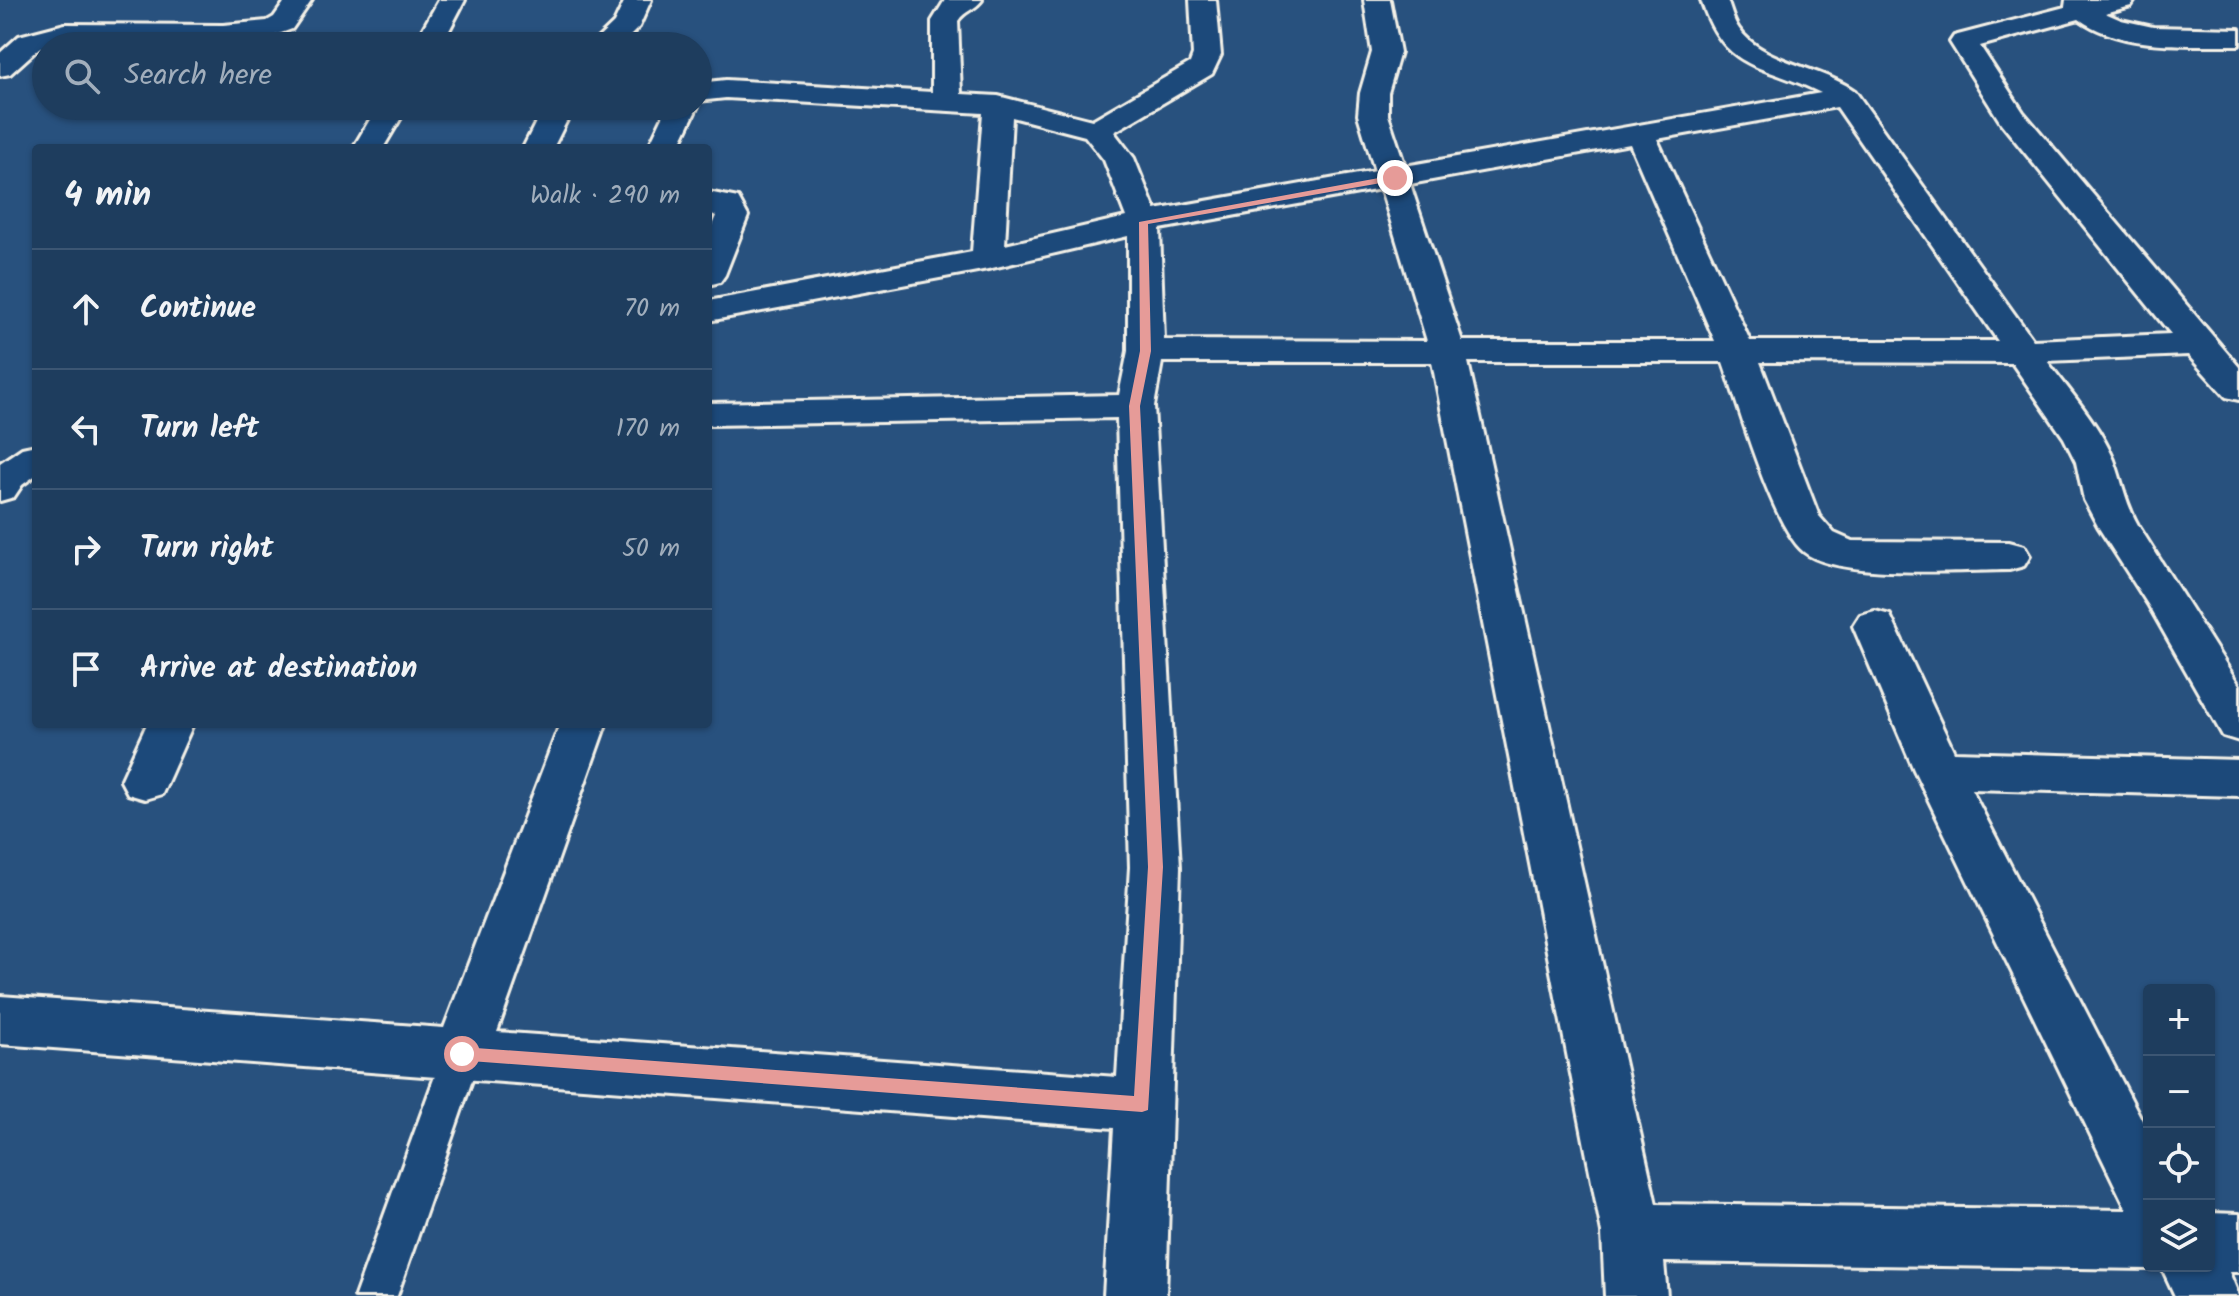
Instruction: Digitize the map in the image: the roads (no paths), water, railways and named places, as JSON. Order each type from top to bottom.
[{"type":"street","points":[[233,32],[273,28],[283,23],[299,0]]},
{"type":"street","points":[[435,32],[452,0]]},
{"type":"street","points":[[620,32],[626,27],[638,0]]},
{"type":"street","points":[[947,101],[945,21],[954,6],[969,0]]},
{"type":"street","points":[[1096,130],[1202,68],[1207,55],[1203,0]]},
{"type":"street","points":[[1377,0],[1386,52],[1374,93],[1373,115],[1447,349],[1632,1233],[1636,1296]]},
{"type":"street","points":[[1714,0],[1728,34],[1743,49],[1759,60],[1817,77],[1845,97],[2020,352],[2083,438],[2095,462],[2104,500],[2119,528],[2167,601],[2239,724]]},
{"type":"street","points":[[2122,0],[2078,6],[1964,42],[2011,117],[2198,344],[2239,389]]},
{"type":"street","points":[[2078,6],[2111,27],[2131,32],[2239,37]]},
{"type":"street","points":[[0,68],[32,41]]},
{"type":"street","points":[[712,90],[998,105],[1096,130],[1119,158],[1144,222],[1146,351],[1135,406],[1155,867],[1135,1296]]},
{"type":"street","points":[[712,310],[988,259],[1144,222],[1845,97]]},
{"type":"street","points":[[988,259],[998,105]]},
{"type":"street","points":[[370,144],[385,120]]},
{"type":"street","points":[[540,144],[552,120]]},
{"type":"street","points":[[665,144],[676,120]]},
{"type":"street","points":[[1640,134],[1738,353],[1800,520],[1819,543],[1847,555],[2009,556]]},
{"type":"street","points":[[712,203],[727,205],[732,216],[712,265]]},
{"type":"street","points":[[1146,351],[2020,352],[2115,345],[2198,344]]},
{"type":"street","points":[[712,414],[1135,406]]},
{"type":"street","points":[[0,488],[8,476],[32,460]]},
{"type":"street","points":[[1875,626],[1938,770],[2143,1182]]},
{"type":"street","points":[[145,781],[168,728]]},
{"type":"street","points":[[462,1054],[582,728]]},
{"type":"street","points":[[1938,770],[2239,778]]},
{"type":"street","points":[[0,1020],[1142,1104]]},
{"type":"street","points":[[1632,1233],[2143,1240]]},
{"type":"street","points":[[2215,1242],[2239,1243]]},
{"type":"street","points":[[2195,1272],[2208,1296]]},
{"type":"lane","points":[[376,1296],[462,1054]]}]
